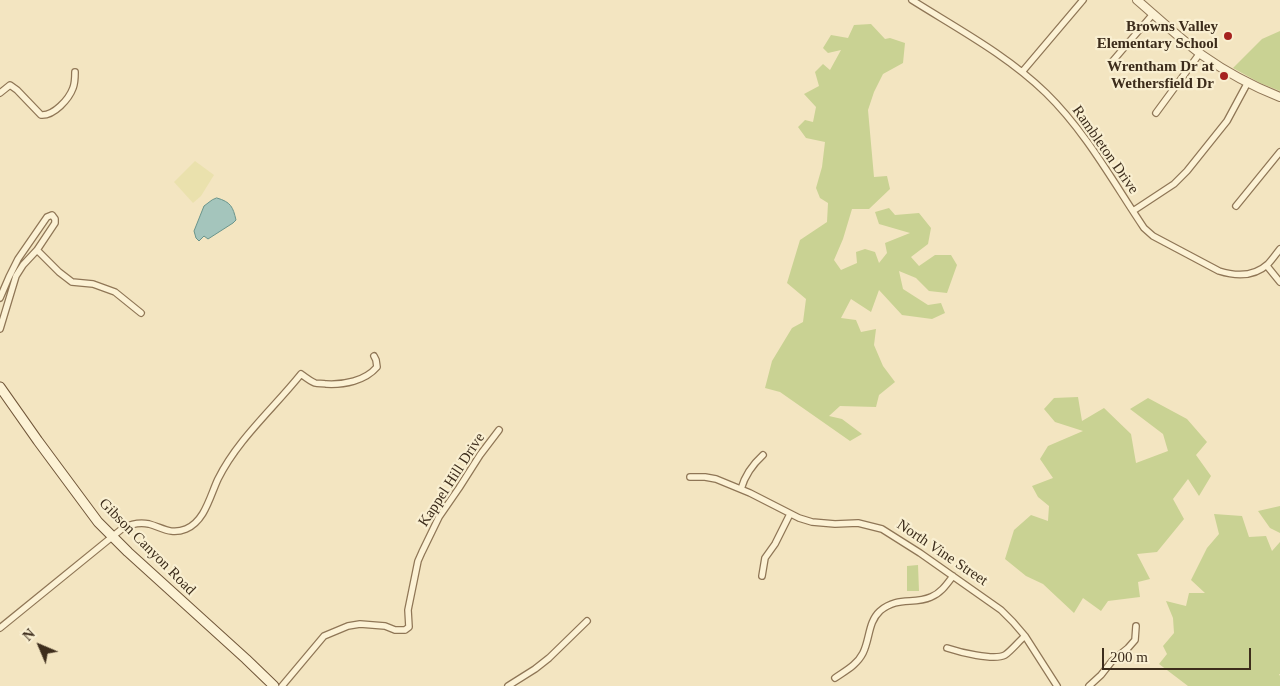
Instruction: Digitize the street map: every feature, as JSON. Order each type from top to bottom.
[{"type":"main road","name":"Gibson Canyon Road","points":[[0,387],[91,513],[112,536],[274,686]]},
{"type":"street","name":"Rambleton Drive","points":[[912,0],[1004,57],[1046,92],[1074,123],[1144,228],[1153,236],[1230,275],[1244,275],[1267,266]]},
{"type":"street","points":[[1022,72],[1083,0]]},
{"type":"street","points":[[1137,0],[1200,54],[1227,71],[1280,97]]},
{"type":"street","points":[[1111,63],[1154,14]]},
{"type":"street","points":[[1156,113],[1200,54]]},
{"type":"street","points":[[0,93],[10,86],[17,90],[41,115],[45,116],[50,114],[69,96],[73,88],[75,72]]},
{"type":"street","points":[[1133,212],[1174,184],[1187,171],[1227,121],[1248,82]]},
{"type":"street","points":[[1236,206],[1280,152]]},
{"type":"street","points":[[0,298],[8,277],[18,259],[47,217],[52,215],[55,223],[37,250],[16,276],[0,329]]},
{"type":"street","points":[[1280,249],[1267,266],[1280,282]]},
{"type":"street","points":[[37,250],[72,282],[93,284],[115,292],[140,313]]},
{"type":"street","points":[[0,628],[123,528],[133,524],[149,524],[162,530],[176,531],[193,525],[205,510],[219,478],[243,441],[301,374],[315,383],[346,383],[363,378],[372,372],[377,367],[374,356]]},
{"type":"street","name":"Kappel Hill Drive","points":[[282,686],[324,636],[348,626],[360,624],[385,626],[395,630],[405,630],[409,627],[408,610],[418,561],[422,552],[439,517],[499,430]]},
{"type":"street","points":[[740,489],[750,469],[763,455]]},
{"type":"street","name":"North Vine Street","points":[[690,477],[716,479],[790,514],[812,522],[858,523],[882,529],[954,576],[1001,610],[1025,636],[1057,686]]},
{"type":"street","points":[[762,576],[765,558],[775,544],[790,514]]},
{"type":"street","points":[[835,678],[852,667],[863,653],[875,616],[881,610],[895,602],[931,597],[944,588],[954,576]]},
{"type":"street","points":[[508,686],[549,658],[586,621]]},
{"type":"street","points":[[1089,686],[1135,640],[1136,626]]},
{"type":"street","points":[[947,648],[985,656],[1002,656],[1025,636]]},
{"type":"shaded area","points":[[195,161],[214,175],[201,196],[193,203],[174,182]]},
{"type":"green space","points":[[871,24],[885,39],[890,38],[905,43],[903,63],[883,74],[868,110],[874,177],[887,176],[890,189],[869,209],[852,209],[834,260],[841,270],[857,263],[856,252],[865,249],[875,252],[879,263],[887,253],[885,243],[910,233],[879,224],[875,212],[889,208],[895,215],[919,213],[931,228],[928,244],[911,257],[919,266],[935,255],[951,255],[957,265],[947,293],[929,291],[916,278],[899,271],[903,289],[928,305],[941,303],[945,313],[932,319],[902,315],[879,290],[871,312],[851,299],[841,318],[856,320],[861,332],[876,329],[874,345],[883,366],[895,382],[879,395],[876,407],[840,406],[829,416],[842,419],[862,434],[850,441],[780,392],[765,388],[772,361],[792,328],[803,322],[806,299],[787,283],[800,240],[827,222],[828,203],[820,198],[816,188],[822,167],[825,142],[806,138],[798,127],[805,120],[813,122],[816,107],[804,94],[819,86],[815,72],[823,64],[830,70],[841,50],[828,53],[823,48],[831,35],[848,38],[854,25]]},
{"type":"green space","points":[[1280,31],[1280,91],[1260,83],[1233,68],[1262,39]]},
{"type":"green space","points":[[1078,397],[1082,421],[1104,408],[1131,434],[1136,463],[1168,451],[1163,434],[1130,409],[1148,398],[1187,419],[1207,442],[1196,455],[1211,476],[1199,496],[1188,479],[1173,499],[1184,519],[1157,552],[1137,554],[1150,579],[1138,582],[1140,597],[1108,601],[1101,611],[1083,598],[1074,613],[1043,584],[1026,576],[1005,559],[1014,530],[1031,515],[1048,521],[1049,506],[1038,497],[1032,486],[1053,478],[1040,459],[1048,446],[1083,431],[1055,422],[1044,409],[1054,398]]},
{"type":"green space","points":[[1280,506],[1280,533],[1270,528],[1258,511]]},
{"type":"green space","points":[[1214,514],[1242,516],[1249,537],[1266,536],[1272,551],[1280,542],[1280,686],[1188,686],[1159,664],[1167,654],[1163,646],[1174,633],[1173,618],[1166,601],[1186,606],[1189,593],[1205,593],[1191,580],[1207,548],[1219,534]]},
{"type":"green space","points":[[918,565],[919,591],[907,591],[907,566]]},
{"type":"water","points":[[217,198],[231,206],[236,220],[208,239],[204,236],[199,241],[194,231],[204,206]]},
{"type":"place","name":"Browns Valley Elementary School","points":[[1228,36]]},
{"type":"place","name":"Wrentham Dr at Wethersfield Dr","points":[[1224,76]]}]
